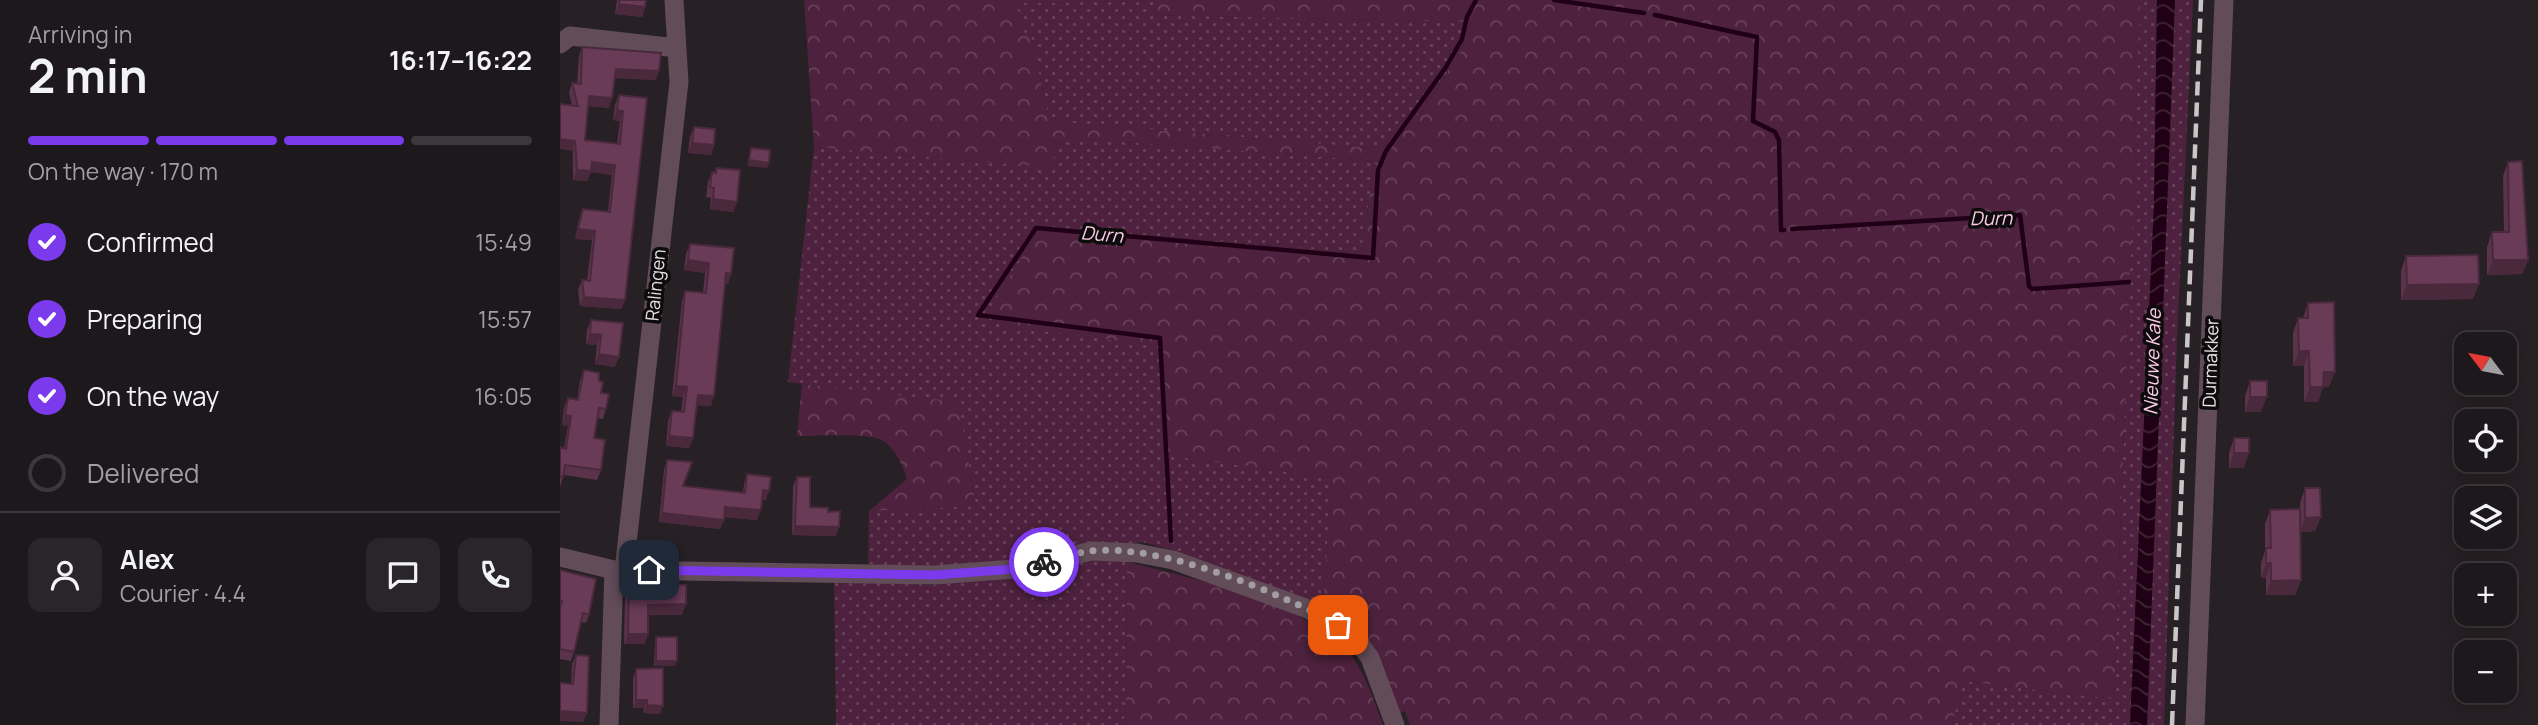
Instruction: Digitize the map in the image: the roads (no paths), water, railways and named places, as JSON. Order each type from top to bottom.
[{"type":"street","name":"Ralingen","points":[[609,725],[619,570],[679,82],[674,0]]},
{"type":"street","name":"Durmakker","points":[[2195,725],[2224,0]]},
{"type":"street","points":[[560,44],[569,36],[677,48]]},
{"type":"street","points":[[560,557],[619,570],[935,575],[1014,569],[1092,551],[1137,553],[1173,560],[1308,609],[1357,640],[1370,658],[1395,725]]},
{"type":"water","name":"Nieuwe Kale","points":[[2157,0],[2175,0],[2147,725],[2130,725],[2154,204]]},
{"type":"waterway","name":"Durn","points":[[1171,541],[1160,338],[978,315],[1036,228],[1373,258],[1378,170],[1386,151],[1446,67],[1462,39],[1467,17],[1476,0]]},
{"type":"waterway","name":"Durn","points":[[1554,0],[1644,13]]},
{"type":"waterway","name":"Durn","points":[[1655,15],[1757,37],[1753,121],[1775,132],[1779,140],[1781,230],[1784,230]]},
{"type":"waterway","name":"Durn","points":[[1792,229],[2020,215],[2029,286],[2032,289],[2129,282]]},
{"type":"railway","points":[[2172,725],[2201,0]]}]
